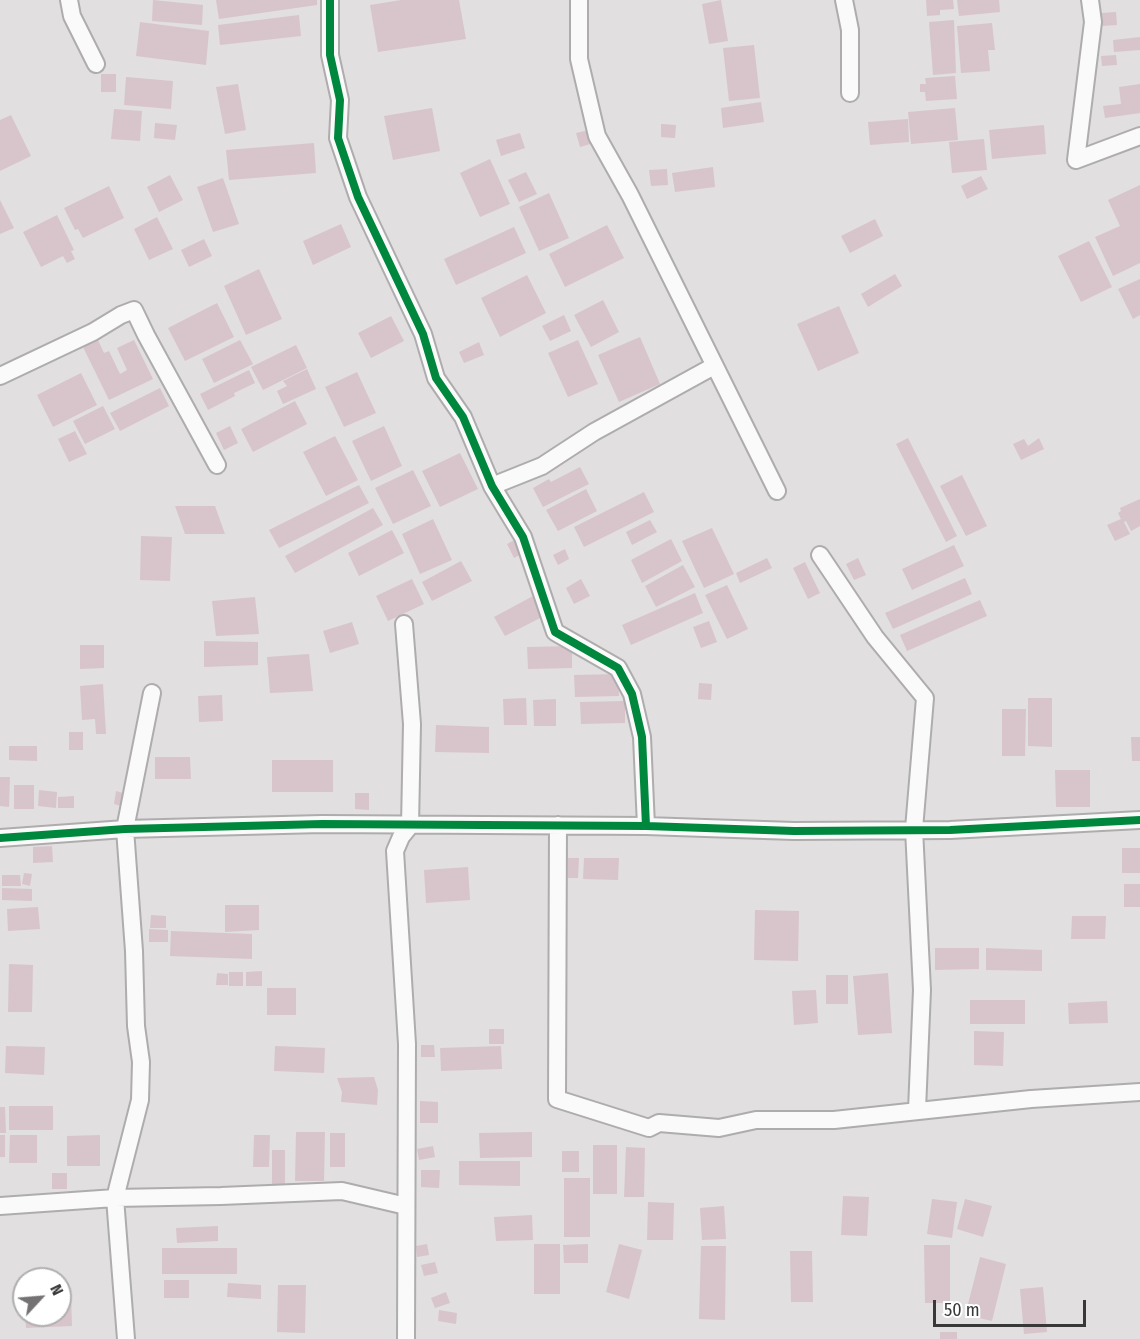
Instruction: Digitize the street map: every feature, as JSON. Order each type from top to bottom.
[{"type":"street","points":[[69,0],[72,16],[96,64]]},
{"type":"street","points":[[330,0],[330,55],[340,99],[338,138],[358,197],[423,334],[436,378],[463,417],[492,486],[523,537],[555,632],[618,669],[632,694],[642,737],[646,826]]},
{"type":"street","points":[[579,0],[579,58],[597,136],[630,195],[777,491]]},
{"type":"street","points":[[843,0],[850,30],[850,93]]},
{"type":"street","points":[[1090,0],[1093,22],[1076,160],[1140,136]]},
{"type":"street","points":[[0,376],[134,310],[217,465]]},
{"type":"street","points":[[492,486],[542,466],[594,432],[714,366]]},
{"type":"street","points":[[820,555],[875,637],[925,698],[914,829],[922,990],[917,1110]]},
{"type":"street","points":[[404,624],[412,724],[410,826],[401,837],[395,851],[407,1044],[405,1339]]},
{"type":"street","points":[[126,1339],[115,1198],[140,1100],[141,1062],[136,1026],[134,951],[124,829],[152,693]]},
{"type":"street","points":[[0,838],[124,829],[322,824],[646,826],[794,831],[950,830],[1140,820]]},
{"type":"street","points":[[558,825],[557,1099],[649,1128],[659,1123],[719,1128],[756,1120],[834,1120],[1031,1099],[1140,1092]]},
{"type":"street","points":[[372,826],[395,851]]},
{"type":"street","points":[[0,1206],[115,1198],[342,1191],[406,1206]]},
{"type":"building","points":[[153,0],[203,5],[202,25],[152,21]]},
{"type":"building","points":[[216,0],[317,0],[317,5],[219,19]]},
{"type":"building","points":[[401,0],[459,0],[466,39],[378,52],[370,5]]},
{"type":"building","points":[[721,0],[728,41],[709,44],[702,4]]},
{"type":"building","points":[[926,0],[953,0],[954,9],[940,10],[940,15],[927,16]]},
{"type":"building","points":[[957,0],[999,0],[1000,12],[959,16]]},
{"type":"building","points":[[1116,12],[1117,25],[1102,26],[1101,13]]},
{"type":"building","points":[[299,15],[301,36],[220,45],[218,25]]},
{"type":"building","points":[[954,20],[956,73],[933,75],[929,22]]},
{"type":"building","points":[[140,22],[209,31],[206,65],[136,56]]},
{"type":"building","points":[[992,23],[995,50],[988,50],[990,71],[961,73],[957,26]]},
{"type":"building","points":[[1140,37],[1140,50],[1114,52],[1113,40]]},
{"type":"building","points":[[754,45],[760,98],[729,101],[723,48]]},
{"type":"building","points":[[1116,55],[1117,65],[1102,66],[1101,56]]},
{"type":"building","points":[[101,74],[116,74],[116,92],[101,92]]},
{"type":"building","points":[[955,76],[957,99],[926,101],[925,92],[920,92],[920,84],[926,84],[925,78]]},
{"type":"building","points":[[126,77],[173,81],[171,109],[124,105]]},
{"type":"building","points":[[238,84],[246,130],[225,134],[216,87]]},
{"type":"building","points":[[1140,84],[1140,113],[1105,118],[1103,106],[1121,104],[1119,87]]},
{"type":"building","points":[[761,102],[764,122],[723,128],[721,108]]},
{"type":"building","points":[[432,108],[440,151],[393,160],[384,116]]},
{"type":"building","points":[[955,108],[958,140],[911,144],[908,112]]},
{"type":"building","points":[[114,109],[142,111],[140,141],[111,139]]},
{"type":"building","points":[[11,115],[31,156],[0,171],[0,120]]},
{"type":"building","points":[[908,119],[909,142],[870,145],[868,122]]},
{"type":"building","points":[[155,123],[177,125],[175,140],[154,138]]},
{"type":"building","points":[[661,124],[676,125],[675,138],[661,137]]},
{"type":"building","points":[[1044,125],[1046,154],[992,159],[989,130]]},
{"type":"building","points":[[594,129],[597,142],[580,147],[576,133]]},
{"type":"building","points":[[520,133],[525,148],[501,156],[496,140]]},
{"type":"building","points":[[984,139],[987,170],[952,173],[949,142]]},
{"type":"building","points":[[314,143],[316,173],[229,180],[226,150]]},
{"type":"building","points":[[490,159],[510,204],[480,217],[460,173]]},
{"type":"building","points":[[713,167],[715,187],[675,192],[672,173]]},
{"type":"building","points":[[667,169],[668,185],[651,186],[649,170]]},
{"type":"building","points":[[526,172],[537,194],[519,202],[508,180]]},
{"type":"building","points":[[170,175],[183,200],[159,212],[147,187]]},
{"type":"building","points":[[981,176],[988,189],[967,199],[961,186]]},
{"type":"building","points":[[223,178],[239,224],[213,232],[197,187]]},
{"type":"building","points":[[1140,185],[1140,263],[1113,276],[1095,237],[1120,226],[1108,200]]},
{"type":"building","points":[[109,186],[124,218],[83,238],[78,229],[75,230],[64,208]]},
{"type":"building","points":[[549,193],[569,238],[539,251],[519,207]]},
{"type":"building","points":[[0,200],[14,228],[0,234]]},
{"type":"building","points":[[57,215],[74,250],[71,251],[75,259],[67,263],[63,256],[41,267],[23,232]]},
{"type":"building","points":[[157,217],[173,249],[149,260],[134,229]]},
{"type":"building","points":[[875,219],[883,236],[850,253],[841,236]]},
{"type":"building","points":[[341,224],[351,247],[313,265],[303,241]]},
{"type":"building","points":[[607,225],[624,258],[565,287],[549,254]]},
{"type":"building","points":[[514,227],[526,253],[456,285],[444,259]]},
{"type":"building","points":[[204,239],[212,256],[189,267],[181,250]]},
{"type":"building","points":[[1089,241],[1112,287],[1081,302],[1058,256]]},
{"type":"building","points":[[259,269],[282,319],[246,335],[224,286]]},
{"type":"building","points":[[895,274],[902,286],[868,307],[861,294]]},
{"type":"building","points":[[527,275],[546,313],[500,337],[481,298]]},
{"type":"building","points":[[1140,279],[1140,315],[1133,319],[1118,289]]},
{"type":"building","points":[[603,300],[619,332],[591,347],[574,315]]},
{"type":"building","points":[[217,303],[234,337],[185,361],[168,328]]},
{"type":"building","points":[[839,306],[859,353],[818,371],[797,324]]},
{"type":"building","points":[[564,315],[571,331],[550,341],[542,326]]},
{"type":"building","points":[[391,316],[404,341],[371,358],[358,333]]},
{"type":"building","points":[[640,337],[660,384],[619,402],[598,355]]},
{"type":"building","points":[[98,340],[104,353],[109,351],[120,374],[127,370],[117,348],[134,340],[153,379],[109,400],[83,347]]},
{"type":"building","points":[[240,340],[253,364],[214,383],[202,359]]},
{"type":"building","points":[[578,340],[598,384],[568,397],[548,353]]},
{"type":"building","points":[[479,342],[484,355],[464,363],[459,352]]},
{"type":"building","points":[[296,345],[307,368],[263,390],[251,367]]},
{"type":"building","points":[[307,369],[316,389],[283,404],[277,391],[287,386],[283,381]]},
{"type":"building","points":[[249,370],[255,383],[208,410],[200,394]]},
{"type":"building","points":[[357,372],[376,413],[344,427],[325,387]]},
{"type":"building","points":[[81,373],[97,405],[53,427],[37,395]]},
{"type":"building","points":[[160,388],[169,406],[120,431],[110,413]]},
{"type":"building","points":[[295,401],[307,424],[253,452],[241,429]]},
{"type":"building","points":[[103,406],[115,429],[85,444],[73,421]]},
{"type":"building","points":[[230,426],[238,443],[224,450],[216,433]]},
{"type":"building","points":[[384,426],[402,466],[371,481],[352,441]]},
{"type":"building","points":[[75,431],[87,454],[69,462],[58,439]]},
{"type":"building","points":[[335,436],[358,480],[326,496],[303,452]]},
{"type":"building","points":[[908,438],[957,536],[946,542],[896,444]]},
{"type":"building","points":[[1039,438],[1044,449],[1021,460],[1013,444],[1024,439],[1028,446]]},
{"type":"building","points":[[460,453],[478,489],[440,507],[422,471]]},
{"type":"building","points":[[580,467],[589,484],[543,507],[533,488],[549,479],[551,482]]},
{"type":"building","points":[[413,470],[431,506],[393,524],[375,488]]},
{"type":"building","points":[[962,475],[987,526],[966,536],[940,486]]},
{"type":"building","points":[[359,485],[369,503],[279,548],[269,530]]},
{"type":"building","points":[[586,489],[597,511],[558,531],[546,510]]},
{"type":"building","points":[[644,492],[654,512],[584,547],[574,527]]},
{"type":"building","points":[[1140,499],[1140,526],[1131,531],[1126,521],[1124,522],[1130,534],[1115,541],[1107,525],[1121,519],[1118,513],[1121,511],[1120,508]]},
{"type":"building","points":[[175,506],[215,506],[225,534],[185,534]]},
{"type":"building","points":[[373,508],[383,525],[295,573],[285,556]]},
{"type":"building","points":[[433,519],[452,560],[420,574],[402,534]]},
{"type":"building","points":[[650,520],[657,532],[632,545],[626,532]]},
{"type":"building","points":[[712,528],[734,574],[704,588],[682,541]]},
{"type":"building","points":[[392,530],[404,553],[359,576],[348,553]]},
{"type":"building","points":[[141,536],[172,537],[170,581],[140,580]]},
{"type":"building","points":[[518,538],[525,552],[514,558],[507,544]]},
{"type":"building","points":[[671,539],[682,561],[642,583],[631,560]]},
{"type":"building","points":[[954,545],[964,566],[912,590],[902,569]]},
{"type":"building","points":[[565,549],[569,559],[558,565],[553,555]]},
{"type":"building","points":[[767,558],[772,568],[740,583],[736,573]]},
{"type":"building","points":[[858,558],[866,575],[854,580],[846,564]]},
{"type":"building","points":[[461,561],[472,581],[432,601],[422,582]]},
{"type":"building","points":[[805,562],[820,593],[808,599],[793,568]]},
{"type":"building","points":[[683,565],[695,587],[656,607],[645,586]]},
{"type":"building","points":[[965,578],[972,594],[893,629],[885,613]]},
{"type":"building","points":[[412,579],[424,604],[388,621],[376,596]]},
{"type":"building","points":[[581,579],[590,596],[574,604],[566,588]]},
{"type":"building","points":[[727,585],[748,629],[727,639],[705,595]]},
{"type":"building","points":[[695,593],[703,613],[631,645],[622,625]]},
{"type":"building","points":[[533,596],[544,616],[505,636],[494,617]]},
{"type":"building","points":[[255,597],[259,634],[216,636],[212,601]]},
{"type":"building","points":[[980,600],[987,616],[907,651],[900,635]]},
{"type":"building","points":[[709,621],[717,642],[701,648],[693,627]]},
{"type":"building","points":[[352,622],[359,644],[330,653],[323,631]]},
{"type":"building","points":[[204,641],[258,642],[258,665],[204,667]]},
{"type":"building","points":[[80,645],[104,645],[104,668],[80,669]]},
{"type":"building","points":[[572,646],[572,668],[528,669],[527,647]]},
{"type":"building","points":[[309,654],[313,691],[270,693],[267,657]]},
{"type":"building","points":[[618,674],[619,696],[575,697],[574,675]]},
{"type":"building","points":[[699,683],[712,684],[711,700],[698,699]]},
{"type":"building","points":[[103,684],[106,734],[96,734],[95,719],[82,720],[80,686]]},
{"type":"building","points":[[222,695],[223,721],[199,722],[198,696]]},
{"type":"building","points":[[526,698],[527,725],[504,725],[503,699]]},
{"type":"building","points":[[1028,698],[1052,698],[1052,747],[1028,746]]},
{"type":"building","points":[[556,699],[556,726],[534,726],[533,700]]},
{"type":"building","points":[[625,701],[625,723],[581,724],[580,702]]},
{"type":"building","points":[[1002,709],[1026,709],[1025,756],[1002,756]]},
{"type":"building","points":[[436,725],[489,727],[489,753],[435,752]]},
{"type":"building","points":[[69,732],[83,732],[83,750],[69,750]]},
{"type":"building","points":[[1131,737],[1140,737],[1140,761],[1132,761]]},
{"type":"building","points":[[9,746],[37,746],[37,761],[9,760]]},
{"type":"building","points":[[155,757],[190,757],[191,779],[155,779]]},
{"type":"building","points":[[272,760],[333,760],[333,792],[272,792]]},
{"type":"building","points":[[1055,770],[1090,770],[1090,807],[1056,807]]},
{"type":"building","points":[[0,777],[10,777],[9,807],[0,806]]},
{"type":"building","points":[[14,785],[34,785],[34,809],[14,809]]},
{"type":"building","points":[[39,790],[57,792],[56,808],[38,806]]},
{"type":"building","points":[[116,791],[123,793],[121,806],[114,804]]},
{"type":"building","points":[[355,793],[369,793],[369,810],[355,809]]},
{"type":"building","points":[[74,796],[74,808],[58,808],[58,797]]},
{"type":"building","points":[[52,846],[53,862],[33,863],[33,847]]},
{"type":"building","points":[[1122,848],[1140,848],[1140,873],[1122,873]]},
{"type":"building","points":[[568,858],[579,858],[578,878],[568,878]]},
{"type":"building","points":[[584,858],[619,858],[618,880],[583,879]]},
{"type":"building","points":[[468,867],[470,900],[426,903],[424,870]]},
{"type":"building","points":[[24,873],[32,874],[30,886],[22,884]]},
{"type":"building","points":[[2,875],[20,875],[21,886],[2,886]]},
{"type":"building","points":[[1124,884],[1140,884],[1140,907],[1124,907]]},
{"type":"building","points":[[2,888],[32,889],[32,901],[2,900]]},
{"type":"building","points":[[225,905],[259,905],[259,930],[225,932]]},
{"type":"building","points":[[38,907],[40,929],[8,931],[7,909]]},
{"type":"building","points":[[755,910],[799,911],[798,961],[754,960]]},
{"type":"building","points":[[151,915],[166,916],[166,928],[150,928]]},
{"type":"building","points":[[1072,916],[1106,916],[1105,939],[1071,939]]},
{"type":"building","points":[[149,929],[168,930],[168,942],[149,942]]},
{"type":"building","points":[[171,931],[252,934],[252,959],[170,956]]},
{"type":"building","points":[[935,948],[979,948],[979,969],[935,970]]},
{"type":"building","points":[[986,948],[1042,950],[1042,971],[986,970]]},
{"type":"building","points":[[9,964],[33,965],[32,1012],[8,1012]]},
{"type":"building","points":[[262,971],[262,986],[246,986],[246,972]]},
{"type":"building","points":[[229,972],[243,972],[243,986],[229,986]]},
{"type":"building","points":[[217,973],[228,974],[228,985],[216,985]]},
{"type":"building","points":[[888,973],[892,1033],[858,1035],[853,976]]},
{"type":"building","points":[[826,975],[848,975],[848,1004],[826,1004]]},
{"type":"building","points":[[267,988],[296,988],[296,1015],[267,1015]]},
{"type":"building","points":[[816,990],[818,1023],[794,1025],[792,991]]},
{"type":"building","points":[[970,1000],[1025,1000],[1025,1024],[970,1024]]},
{"type":"building","points":[[1107,1001],[1108,1023],[1069,1024],[1068,1003]]},
{"type":"building","points":[[489,1029],[504,1029],[504,1044],[489,1044]]},
{"type":"building","points":[[974,1031],[1004,1032],[1003,1066],[974,1065]]},
{"type":"building","points":[[421,1045],[434,1045],[435,1057],[421,1057]]},
{"type":"building","points":[[6,1046],[45,1047],[44,1075],[5,1073]]},
{"type":"building","points":[[275,1046],[325,1048],[324,1073],[274,1071]]},
{"type":"building","points":[[501,1046],[502,1069],[441,1071],[440,1048]]},
{"type":"building","points":[[374,1077],[378,1090],[377,1105],[341,1102],[342,1092],[337,1078]]},
{"type":"building","points":[[420,1101],[438,1102],[438,1123],[420,1123]]},
{"type":"building","points":[[9,1106],[53,1106],[53,1130],[9,1130]]},
{"type":"building","points":[[0,1107],[5,1107],[6,1133],[0,1133]]},
{"type":"building","points":[[296,1132],[325,1132],[324,1181],[295,1181]]},
{"type":"building","points":[[532,1132],[532,1157],[480,1158],[479,1133]]},
{"type":"building","points":[[330,1133],[345,1133],[345,1167],[330,1167]]},
{"type":"building","points":[[0,1135],[5,1135],[5,1157],[0,1157]]},
{"type":"building","points":[[10,1135],[37,1135],[37,1163],[9,1163]]},
{"type":"building","points":[[100,1135],[100,1166],[67,1166],[67,1136]]},
{"type":"building","points":[[254,1135],[270,1135],[269,1167],[253,1167]]},
{"type":"building","points":[[593,1145],[617,1145],[617,1194],[593,1194]]},
{"type":"building","points":[[433,1146],[435,1157],[419,1160],[417,1149]]},
{"type":"building","points":[[626,1147],[645,1148],[644,1197],[624,1197]]},
{"type":"building","points":[[272,1150],[285,1150],[285,1188],[272,1188]]},
{"type":"building","points":[[562,1151],[579,1151],[579,1172],[562,1172]]},
{"type":"building","points":[[459,1161],[520,1161],[520,1186],[459,1185]]},
{"type":"building","points":[[421,1170],[440,1170],[439,1188],[421,1187]]},
{"type":"building","points":[[52,1173],[67,1173],[67,1189],[52,1189]]},
{"type":"building","points":[[564,1178],[590,1178],[590,1237],[564,1237]]},
{"type":"building","points":[[843,1196],[869,1197],[867,1236],[841,1235]]},
{"type":"building","points":[[932,1199],[957,1202],[952,1238],[927,1234]]},
{"type":"building","points":[[965,1199],[992,1206],[983,1237],[957,1229]]},
{"type":"building","points":[[648,1202],[674,1203],[673,1240],[647,1240]]},
{"type":"building","points":[[724,1206],[726,1239],[702,1240],[700,1208]]},
{"type":"building","points":[[532,1215],[533,1240],[496,1241],[494,1217]]},
{"type":"building","points":[[218,1226],[218,1241],[177,1243],[176,1228]]},
{"type":"building","points":[[427,1244],[429,1255],[417,1257],[416,1246]]},
{"type":"building","points":[[534,1244],[560,1244],[560,1294],[534,1294]]},
{"type":"building","points":[[588,1244],[588,1263],[564,1263],[563,1245]]},
{"type":"building","points":[[619,1244],[642,1250],[629,1299],[606,1292]]},
{"type":"building","points":[[924,1245],[950,1245],[950,1303],[925,1303]]},
{"type":"building","points":[[701,1246],[726,1246],[725,1320],[699,1319]]},
{"type":"building","points":[[162,1248],[237,1248],[237,1274],[162,1274]]},
{"type":"building","points":[[790,1251],[812,1251],[813,1302],[791,1302]]},
{"type":"building","points":[[980,1257],[1006,1264],[992,1321],[979,1318],[980,1311],[967,1308]]},
{"type":"building","points":[[435,1262],[438,1273],[424,1276],[421,1265]]},
{"type":"building","points":[[164,1280],[189,1280],[189,1298],[164,1298]]},
{"type":"building","points":[[228,1283],[261,1285],[261,1299],[227,1297]]},
{"type":"building","points":[[278,1285],[306,1285],[305,1333],[277,1332]]},
{"type":"building","points":[[1043,1287],[1047,1332],[1024,1334],[1020,1289]]},
{"type":"building","points":[[446,1292],[450,1303],[435,1308],[431,1298]]},
{"type":"building","points":[[439,1310],[457,1313],[456,1324],[438,1321]]},
{"type":"building","points":[[940,1332],[957,1332],[957,1339],[940,1339]]},
{"type":"cycle path","points":[[330,0],[330,55],[340,100],[338,138],[358,197],[423,334],[436,378],[463,417],[492,486],[523,537],[555,632],[618,668],[632,694],[642,737],[646,826]]},
{"type":"cycle path","points":[[0,838],[125,829],[322,824],[646,826],[794,831],[950,830],[1140,820]]}]
